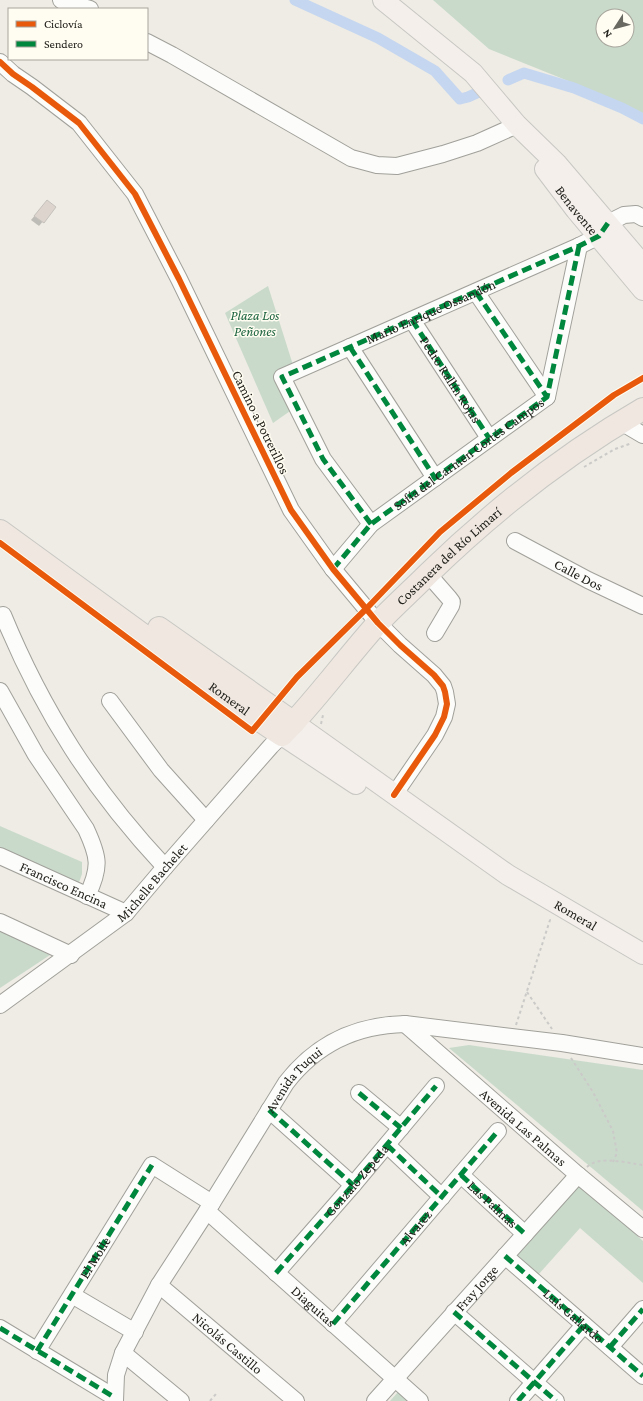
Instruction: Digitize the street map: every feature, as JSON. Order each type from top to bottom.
[{"type":"highway","name":"Costanera del Río Limarí","points":[[288,729],[378,623],[469,536],[532,483],[588,443],[643,409]]},
{"type":"highway","name":"Romeral","points":[[0,531],[53,557],[130,607],[288,729]]},
{"type":"main road","name":"Benavente","points":[[383,0],[473,73],[517,125],[557,164],[643,290]]},
{"type":"main road","name":"Benavente","points":[[603,230],[643,264]]},
{"type":"main road","name":"Romeral","points":[[288,729],[394,795],[508,875]]},
{"type":"main road","name":"Romeral","points":[[288,729],[456,850],[508,875],[643,954]]},
{"type":"street","points":[[61,0],[74,7],[88,8]]},
{"type":"street","points":[[148,43],[351,158],[377,165],[397,166],[443,154],[477,142],[517,125]]},
{"type":"street","name":"Camino a Potrerillos","points":[[0,62],[13,74],[79,123],[135,194],[179,279],[291,510],[334,568],[378,623],[434,675],[443,686],[446,698],[446,711],[435,735],[394,795]]},
{"type":"street","name":"Mario Enrique Ossandón","points":[[371,524],[323,459],[282,377],[579,246],[624,215],[632,213],[640,215],[643,218]]},
{"type":"street","name":"Sofía del Carmen Cortés Campos","points":[[334,568],[371,524],[546,397],[579,246]]},
{"type":"street","points":[[476,292],[546,397]]},
{"type":"street","name":"Pedro Rallín Rojas","points":[[412,320],[489,438]]},
{"type":"street","points":[[350,347],[435,478]]},
{"type":"street","points":[[621,422],[643,435]]},
{"type":"street","name":"Calle Dos","points":[[515,541],[588,580],[643,606]]},
{"type":"street","points":[[428,574],[446,593],[452,602],[435,633]]},
{"type":"street","points":[[3,616],[31,678],[65,739],[104,796],[164,867]]},
{"type":"street","points":[[0,691],[36,755],[92,840],[97,856],[97,870],[94,882],[87,896]]},
{"type":"street","points":[[110,701],[161,770],[206,820]]},
{"type":"street","name":"Michelle Bachelet","points":[[0,1005],[126,913],[164,867],[271,746],[288,729]]},
{"type":"street","name":"Francisco Encina","points":[[0,856],[126,913]]},
{"type":"street","points":[[0,922],[70,955]]},
{"type":"street","name":"Avenida Tuqui","points":[[114,1399],[116,1375],[123,1353],[159,1286],[293,1074],[312,1055],[324,1047],[342,1037],[363,1029],[391,1024],[405,1024],[562,1043],[643,1056]]},
{"type":"street","name":"Avenida Las Palmas","points":[[405,1024],[578,1175],[643,1229]]},
{"type":"street","name":"Gonzalo Zepeda","points":[[276,1273],[353,1185],[436,1086]]},
{"type":"street","points":[[360,1093],[401,1128]]},
{"type":"street","points":[[269,1110],[353,1185]]},
{"type":"street","name":"Alvarez","points":[[333,1324],[498,1131]]},
{"type":"street","points":[[387,1145],[442,1197]]},
{"type":"street","name":"Diaguitas","points":[[152,1164],[209,1207],[276,1273],[420,1401]]},
{"type":"street","name":"El Molle","points":[[37,1351],[152,1164]]},
{"type":"street","name":"Las Palmas","points":[[461,1175],[525,1234]]},
{"type":"street","name":"Fray Jorge","points":[[375,1401],[394,1378],[578,1175]]},
{"type":"street","name":"Luis Gallardo","points":[[505,1256],[643,1376]]},
{"type":"street","name":"Nicolás Castillo","points":[[159,1286],[296,1401]]},
{"type":"street","points":[[72,1295],[135,1332]]},
{"type":"street","points":[[610,1347],[643,1309]]},
{"type":"street","points":[[454,1312],[556,1401]]},
{"type":"street","points":[[518,1401],[584,1325]]},
{"type":"street","points":[[0,1328],[114,1399]]},
{"type":"street","points":[[123,1353],[181,1401]]},
{"type":"path","points":[[512,1037],[550,920],[548,916]]},
{"type":"path","points":[[527,992],[593,1092],[614,1131],[617,1153],[613,1162]]},
{"type":"path","points":[[578,1175],[590,1164],[599,1160],[643,1165]]},
{"type":"path","points":[[210,1401],[216,1394]]},
{"type":"green space","points":[[433,0],[643,0],[643,115],[613,99],[489,49]]},
{"type":"green space","name":"Plaza Los Peñones","points":[[268,286],[293,365],[277,374],[293,409],[273,423],[225,313]]},
{"type":"green space","points":[[0,826],[82,862],[82,874],[78,885],[0,851]]},
{"type":"green space","points":[[0,931],[50,955],[0,988]]},
{"type":"green space","points":[[469,1045],[643,1070],[643,1211],[449,1048]]},
{"type":"green space","points":[[579,1184],[643,1241],[643,1283],[580,1228],[538,1275],[516,1256]]},
{"type":"green space","points":[[398,1392],[408,1401],[390,1401]]},
{"type":"building","points":[[47,200],[56,207],[44,223],[34,216]]},
{"type":"waterway","points":[[295,0],[378,38],[435,71],[460,99],[479,92]]},
{"type":"waterway","points":[[508,80],[524,73],[574,88],[622,108],[643,119]]},
{"type":"marked path","points":[[371,524],[323,459],[282,377],[579,246],[599,236],[608,223]]},
{"type":"marked path","points":[[333,569],[371,524],[547,397],[579,246]]},
{"type":"marked path","points":[[476,292],[547,397]]},
{"type":"marked path","points":[[412,320],[489,438]]},
{"type":"marked path","points":[[350,347],[435,478]]},
{"type":"marked path","points":[[276,1273],[353,1185],[436,1086]]},
{"type":"marked path","points":[[359,1093],[401,1128]]},
{"type":"marked path","points":[[269,1110],[353,1185]]},
{"type":"marked path","points":[[333,1324],[498,1131]]},
{"type":"marked path","points":[[387,1145],[442,1197]]},
{"type":"marked path","points":[[37,1351],[152,1165]]},
{"type":"marked path","points":[[461,1175],[525,1234]]},
{"type":"marked path","points":[[505,1256],[643,1376]]},
{"type":"marked path","points":[[610,1347],[643,1309]]},
{"type":"marked path","points":[[454,1312],[556,1401]]},
{"type":"marked path","points":[[518,1401],[584,1325]]},
{"type":"marked path","points":[[0,1328],[114,1397]]},
{"type":"cycle path","points":[[0,62],[13,74],[79,123],[135,194],[179,279],[291,510],[333,569],[378,623],[434,675],[443,686],[447,704],[444,717],[435,735],[394,795]]},
{"type":"cycle path","points":[[0,543],[252,731],[297,677],[367,608],[440,532],[511,473],[614,395],[643,378]]}]
